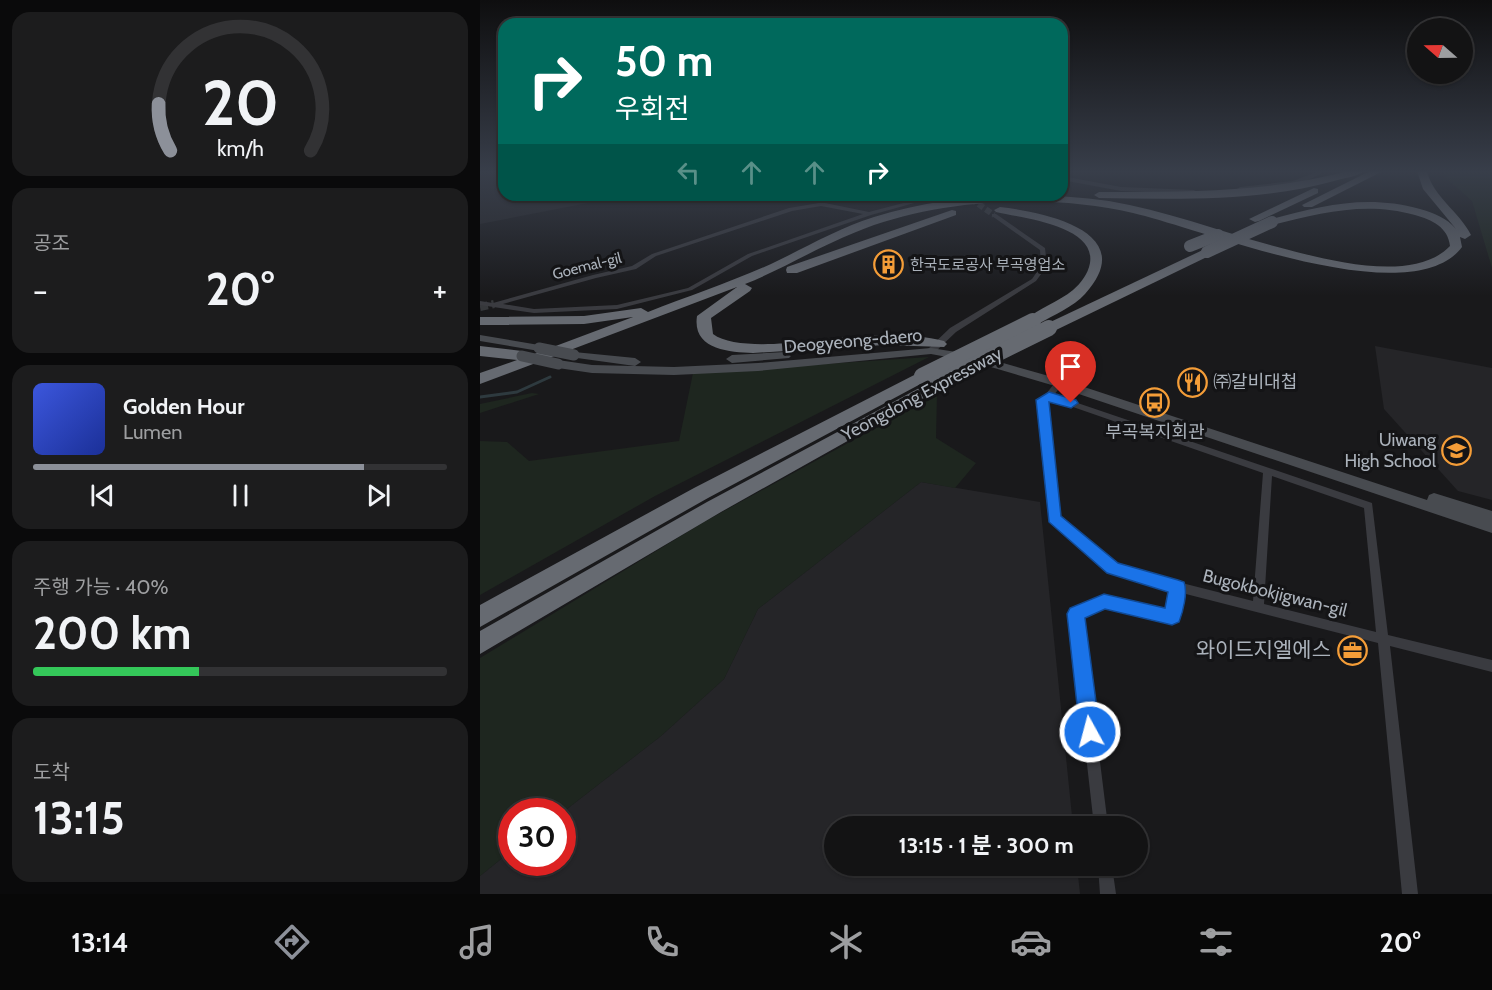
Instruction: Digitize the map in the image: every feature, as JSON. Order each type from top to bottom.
[{"type":"highway","points":[[480,381],[771,269],[853,229],[903,213]]},
{"type":"highway","points":[[480,381],[746,287],[937,213]]},
{"type":"highway","points":[[1019,213],[1045,217],[1072,228],[1091,244],[1096,254],[1096,265],[1080,291],[1033,321]]},
{"type":"highway","points":[[1135,213],[1263,249],[1345,268],[1382,273],[1413,273],[1440,267],[1455,260],[1465,249],[1466,237],[1462,227],[1450,213]]},
{"type":"highway","points":[[1148,213],[1318,259],[1378,270],[1406,270],[1432,265],[1447,257],[1456,247],[1456,236],[1449,226],[1434,217],[1419,213]]},
{"type":"highway","name":"Yeongdong Expressway","points":[[480,643],[1033,321],[1190,246],[1269,213]]},
{"type":"highway","name":"Yeongdong Expressway","points":[[480,617],[701,493],[929,380],[1049,328],[1291,213]]},
{"type":"highway","points":[[1272,222],[1310,213]]},
{"type":"highway","points":[[746,287],[704,316],[702,326],[705,336],[713,342],[754,348],[908,339],[935,348]]},
{"type":"highway","points":[[480,321],[584,320],[637,313],[704,295]]},
{"type":"highway","points":[[480,351],[522,356]]},
{"type":"street","name":"Goemal-gil","points":[[494,304],[595,276],[634,268],[654,255],[780,213]]},
{"type":"street","name":"Goemal-gil","points":[[863,213],[869,214]]},
{"type":"street","points":[[480,303],[534,311],[618,307],[690,289],[750,255],[874,213]]},
{"type":"street","points":[[935,348],[954,330],[1034,280],[1044,266],[1043,249],[994,215]]},
{"type":"street","name":"Deogyeong-daero","points":[[480,338],[621,361],[675,362],[935,348],[1061,380],[1492,517]]},
{"type":"street","name":"Deogyeong-daero","points":[[480,346],[558,364],[592,369],[674,371],[758,367],[935,348]]},
{"type":"street","name":"Deogyeong-daero","points":[[1061,380],[1492,527]]},
{"type":"street","name":"Bugokbokjigwan-gil","points":[[1061,380],[1049,396],[1042,400],[1054,518],[1113,568],[1258,608],[1492,666]]},
{"type":"street","points":[[1049,396],[1369,506],[1410,894]]},
{"type":"street","points":[[1258,608],[1268,471]]},
{"type":"street","points":[[1100,816],[1076,614],[1104,602],[1172,617],[1178,587]]},
{"type":"street","points":[[1106,876],[1108,894]]},
{"type":"shaded area","points":[[480,213],[538,213],[480,224]]},
{"type":"shaded area","points":[[1475,213],[1492,213],[1492,268]]},
{"type":"shaded area","name":"Uiwang High School","points":[[1375,346],[1492,368],[1492,500],[1458,491],[1384,409]]},
{"type":"shaded area","points":[[929,357],[655,496],[480,595],[480,441],[507,442],[529,461],[679,441],[693,373]]},
{"type":"shaded area","points":[[532,393],[539,394],[480,413],[480,404]]},
{"type":"shaded area","points":[[937,394],[936,438],[976,463],[955,488],[921,482],[758,609],[724,679],[661,736],[576,802],[576,798],[498,798],[498,861],[480,876],[480,658],[704,522]]},
{"type":"shaded area","points":[[921,482],[1040,502],[1072,816],[824,816],[824,876],[1078,876],[1080,894],[480,894],[480,876],[498,861],[498,876],[576,876],[576,802],[661,736],[724,679],[758,609]]},
{"type":"waterway","points":[[480,397],[517,392],[550,377]]},
{"type":"tunnel","points":[[480,307],[494,304]]},
{"type":"place","name":"한국도로공사 부곡영업소","points":[[889,265]]},
{"type":"place","name":"㈜갈비대첩","points":[[1192,382]]},
{"type":"place","name":"부곡복지회관","points":[[1155,403]]},
{"type":"place","name":"Uiwang High School","points":[[1457,450]]},
{"type":"place","name":"와이드지엘에스","points":[[1352,650]]},
{"type":"route","points":[[1071,403],[1049,396],[1042,400],[1054,518],[1113,568],[1178,587],[1172,617],[1104,602],[1076,614],[1090,732]]}]
